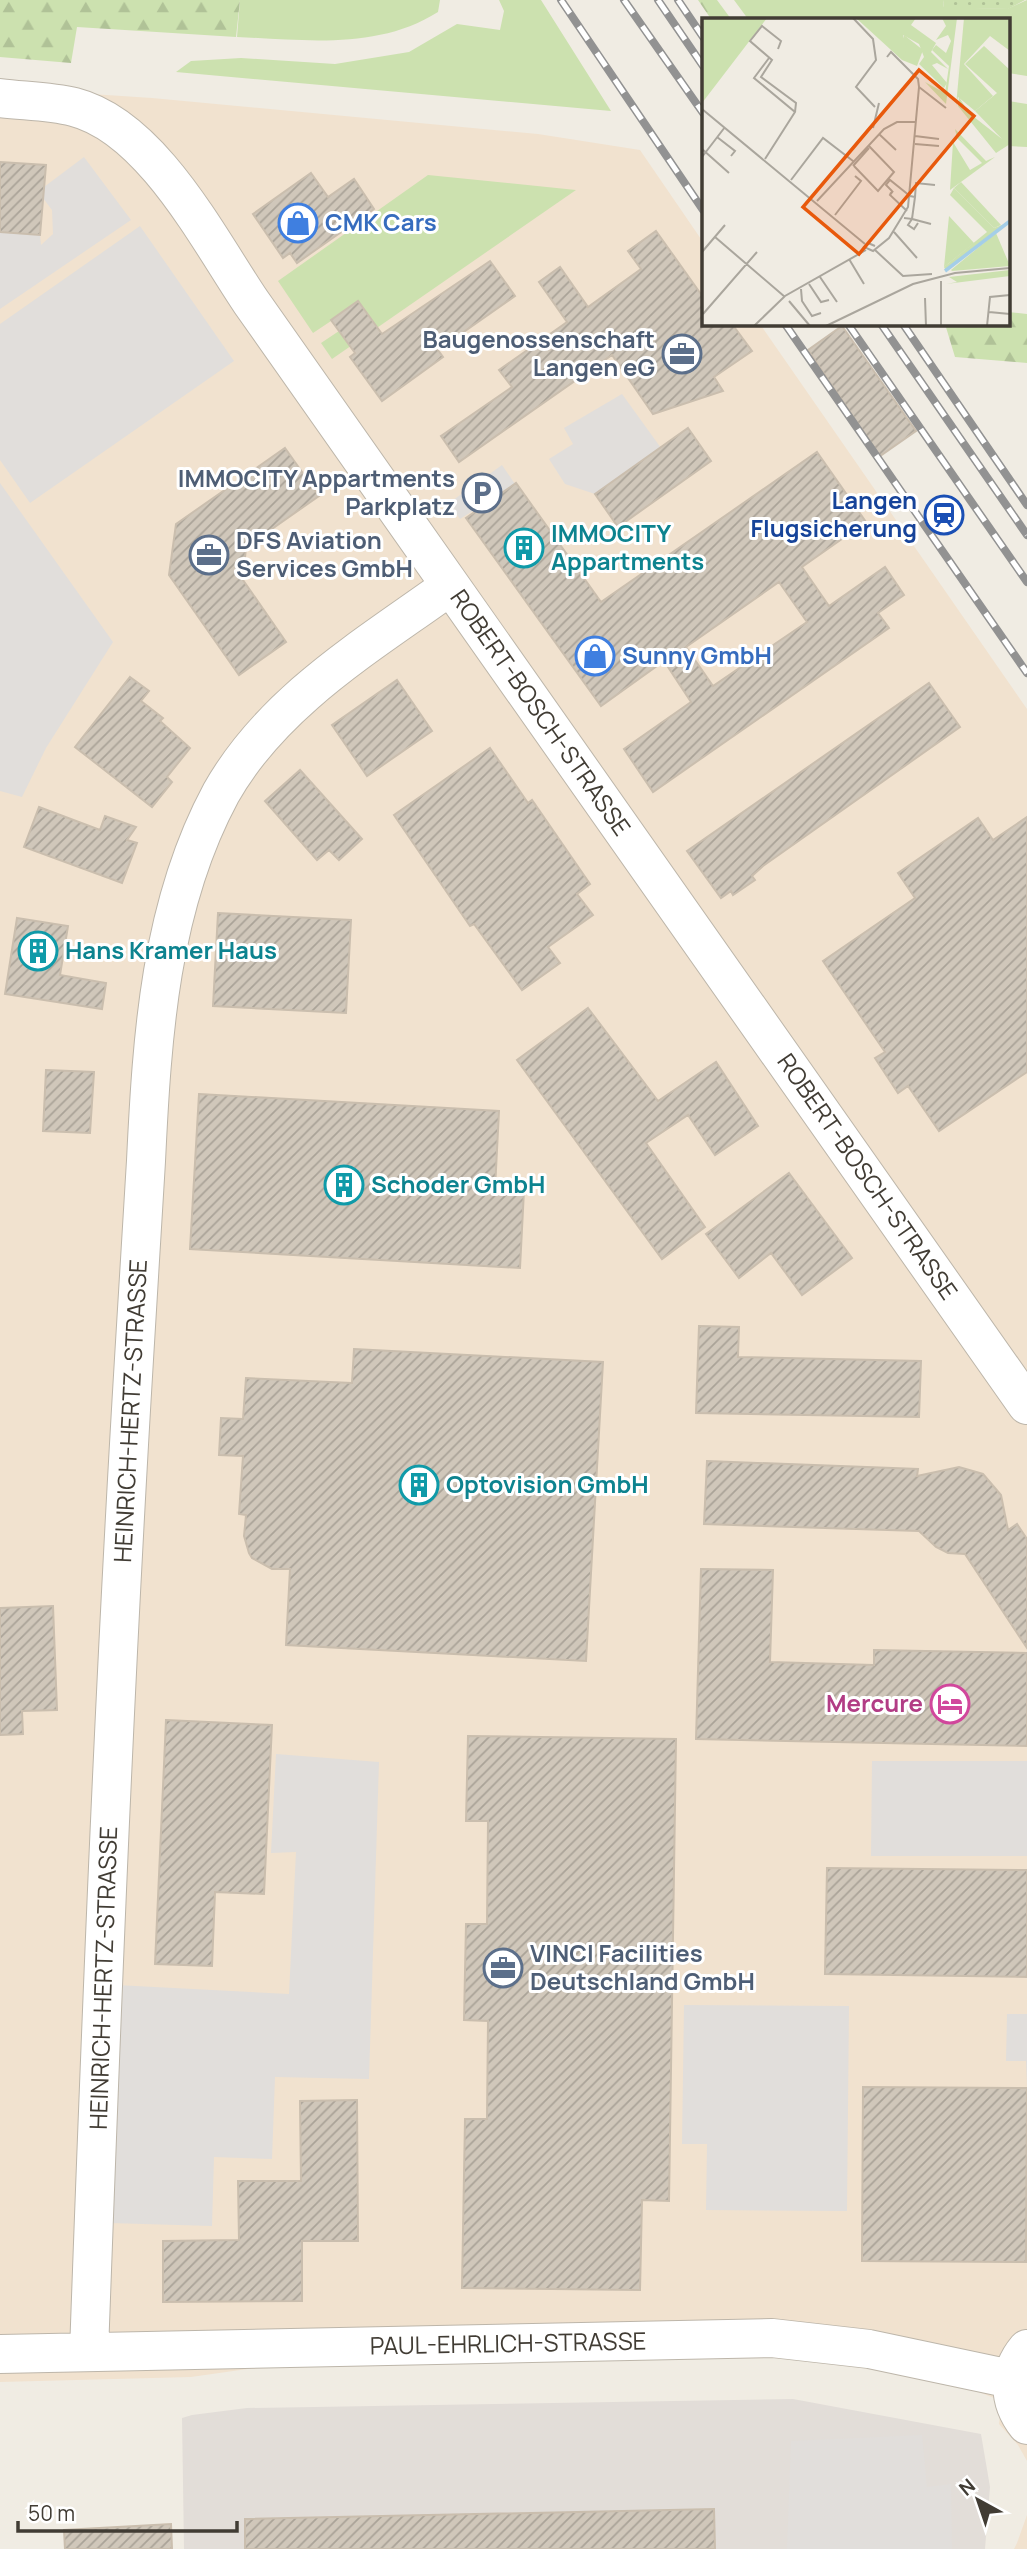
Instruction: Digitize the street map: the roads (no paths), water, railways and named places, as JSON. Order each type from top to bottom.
[{"type":"street","name":"ROBERT-BOSCH-STRASSE","points":[[0,98],[76,108],[117,128],[166,177],[450,586],[1027,1405]]},
{"type":"street","name":"HEINRICH-HERTZ-STRASSE","points":[[89,2352],[124,1538],[152,1057],[164,960],[184,878],[219,798],[240,762],[265,730],[302,695],[450,586]]},
{"type":"street","name":"PAUL-EHRLICH-STRASSE","points":[[0,2354],[772,2338],[1019,2364]]},
{"type":"street","points":[[1019,2364],[1013,2400],[1027,2425]]},
{"type":"railway","points":[[561,0],[702,209]]},
{"type":"railway","points":[[624,0],[702,112]]},
{"type":"railway","points":[[658,0],[702,65]]},
{"type":"railway","points":[[678,0],[702,36]]},
{"type":"railway","points":[[786,326],[1027,673]]},
{"type":"railway","points":[[849,326],[1027,582]]},
{"type":"railway","points":[[882,326],[1027,535]]},
{"type":"railway","points":[[904,326],[1027,505]]},
{"type":"place","name":"CMK Cars","points":[[298,223]]},
{"type":"place","name":"Baugenossenschaft Langen eG","points":[[682,354]]},
{"type":"place","name":"IMMOCITY Appartments Parkplatz","points":[[482,493]]},
{"type":"place","name":"Langen Flugsicherung","points":[[944,515]]},
{"type":"place","name":"IMMOCITY Appartments","points":[[524,548]]},
{"type":"place","name":"DFS Aviation Services GmbH","points":[[209,555]]},
{"type":"place","name":"Sunny GmbH","points":[[595,656]]},
{"type":"place","name":"Hans Kramer Haus","points":[[38,951]]},
{"type":"place","name":"Schoder GmbH","points":[[344,1185]]},
{"type":"place","name":"Optovision GmbH","points":[[419,1485]]},
{"type":"place","name":"Mercure","points":[[950,1704]]},
{"type":"place","name":"VINCI Facilities Deutschland GmbH","points":[[503,1968]]}]
